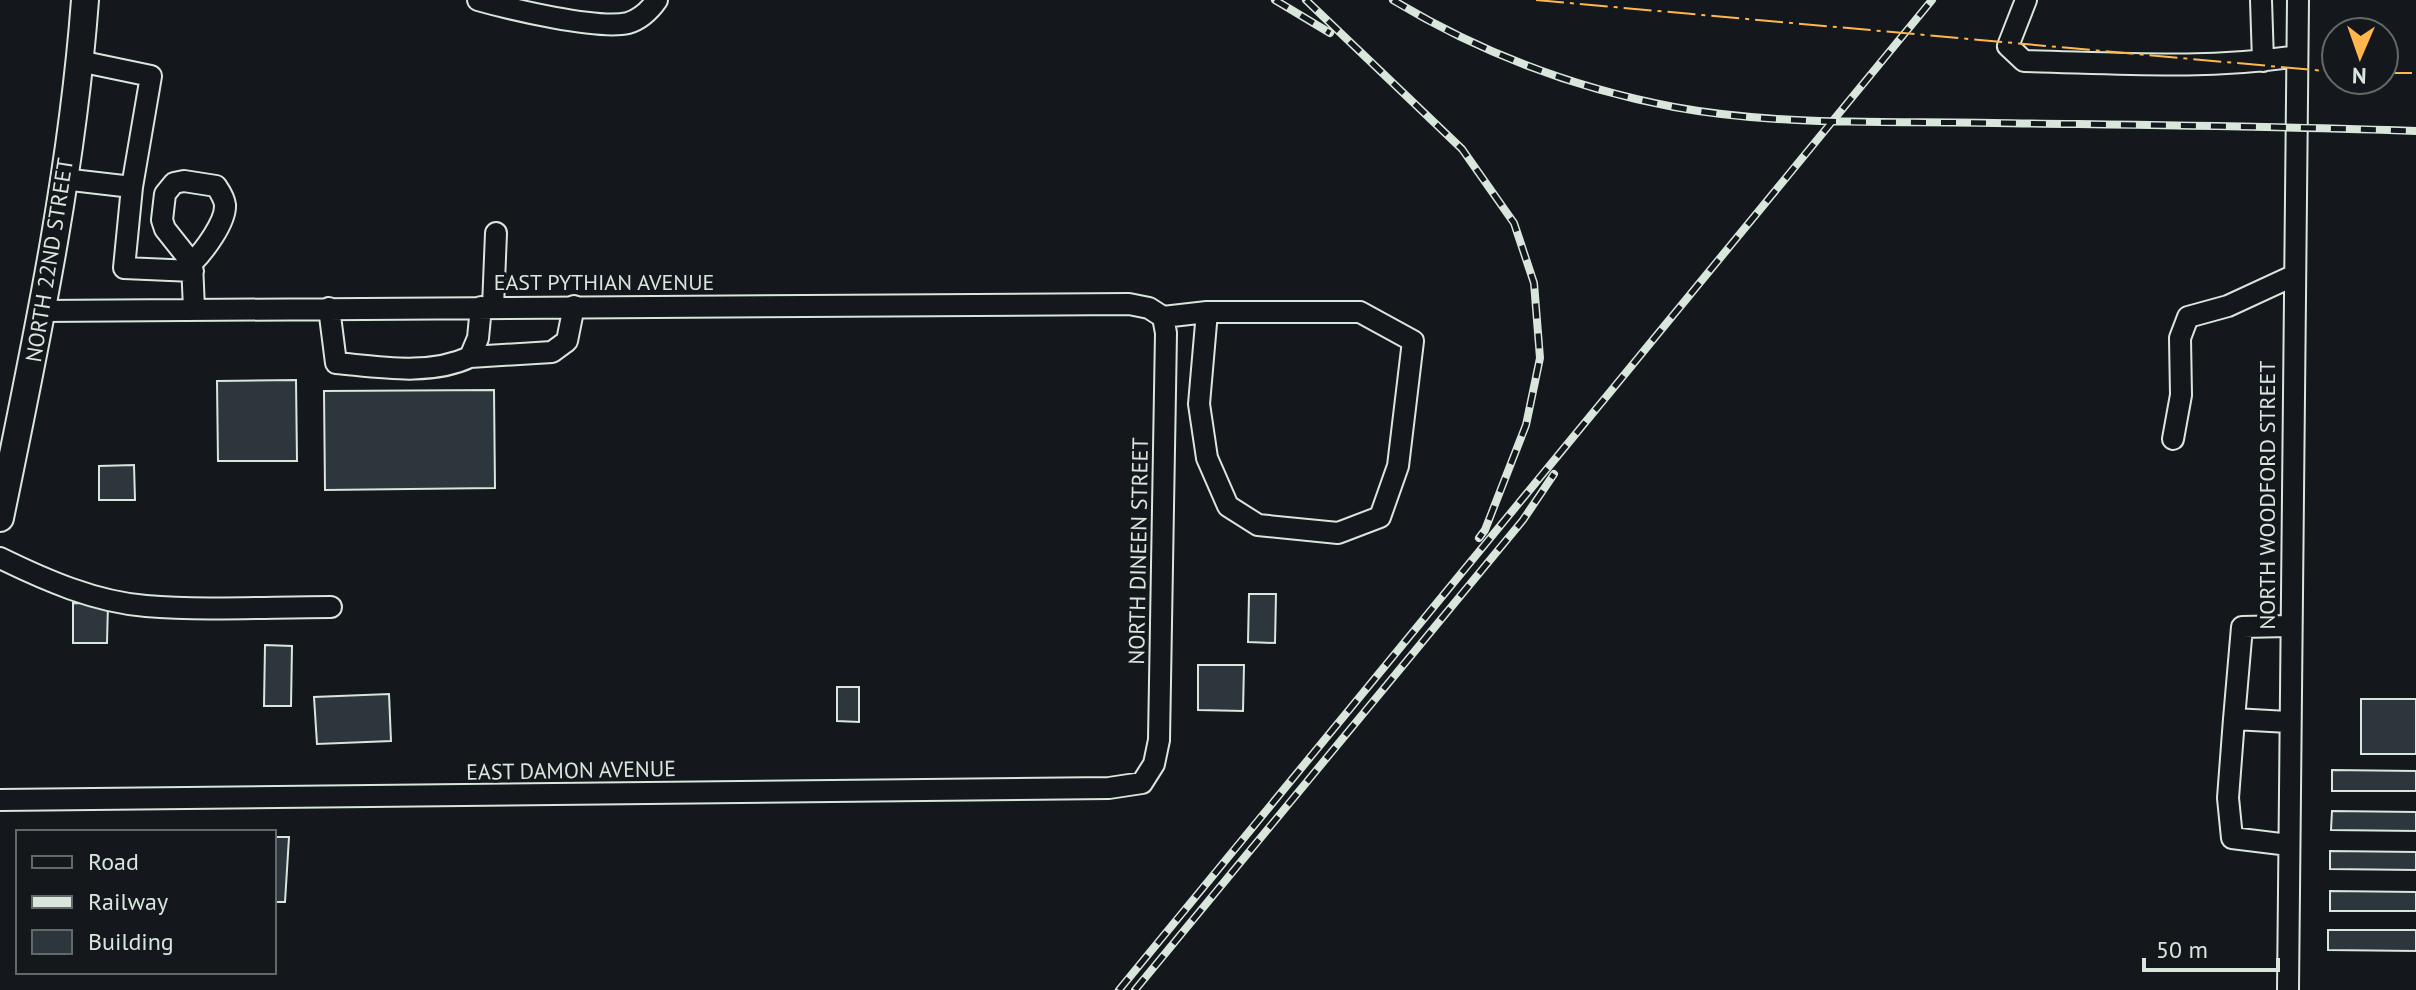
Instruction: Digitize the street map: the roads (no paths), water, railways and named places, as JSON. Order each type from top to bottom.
[{"type":"main road","name":"NORTH 22ND STREET","points":[[1,511],[42,311],[63,179],[85,0]]},
{"type":"street","points":[[478,0],[519,11],[606,24],[629,23],[648,12],[657,0]]},
{"type":"street","points":[[2026,0],[2008,46],[2024,61],[2195,65],[2297,56]]},
{"type":"street","points":[[2261,0],[2263,61]]},
{"type":"street","name":"NORTH WOODFORD STREET","points":[[2288,990],[2298,0]]},
{"type":"street","points":[[79,61],[151,76],[132,187],[124,268],[192,267],[194,309]]},
{"type":"street","points":[[63,179],[132,187]]},
{"type":"street","points":[[470,357],[487,307],[496,233]]},
{"type":"street","points":[[2173,439],[2181,395],[2180,338],[2188,317],[2228,306],[2293,276]]},
{"type":"street","name":"EAST PYTHIAN AVENUE","points":[[42,311],[1129,304],[1149,308],[1163,317]]},
{"type":"street","points":[[329,308],[336,363],[413,369],[453,365],[470,357],[552,352],[567,341],[574,306]]},
{"type":"street","points":[[1163,317],[1207,312],[1360,312],[1413,341],[1398,466],[1380,517],[1338,533],[1258,525],[1228,506],[1207,458],[1199,404],[1207,312]]},
{"type":"street","name":"NORTH DINEEN STREET","points":[[1142,783],[1154,764],[1159,740],[1166,333],[1163,317]]},
{"type":"street","points":[[0,558],[41,578],[144,606],[331,607]]},
{"type":"street","points":[[2289,845],[2232,838],[2228,798],[2242,627],[2291,626]]},
{"type":"street","points":[[2234,719],[2290,722]]},
{"type":"street","name":"EAST DAMON AVENUE","points":[[0,800],[1109,788],[1142,783]]},
{"type":"railway","points":[[1275,0],[1330,33]]},
{"type":"railway","points":[[1306,0],[1462,149],[1514,223],[1534,283],[1540,358],[1526,425],[1485,530],[1479,538]]},
{"type":"railway","points":[[1393,0],[1493,52],[1564,79],[1637,99],[1713,113],[1833,121],[2416,131]]},
{"type":"railway","points":[[1119,990],[1932,0]]},
{"type":"railway","points":[[1135,990],[1523,520],[1554,474]]}]
